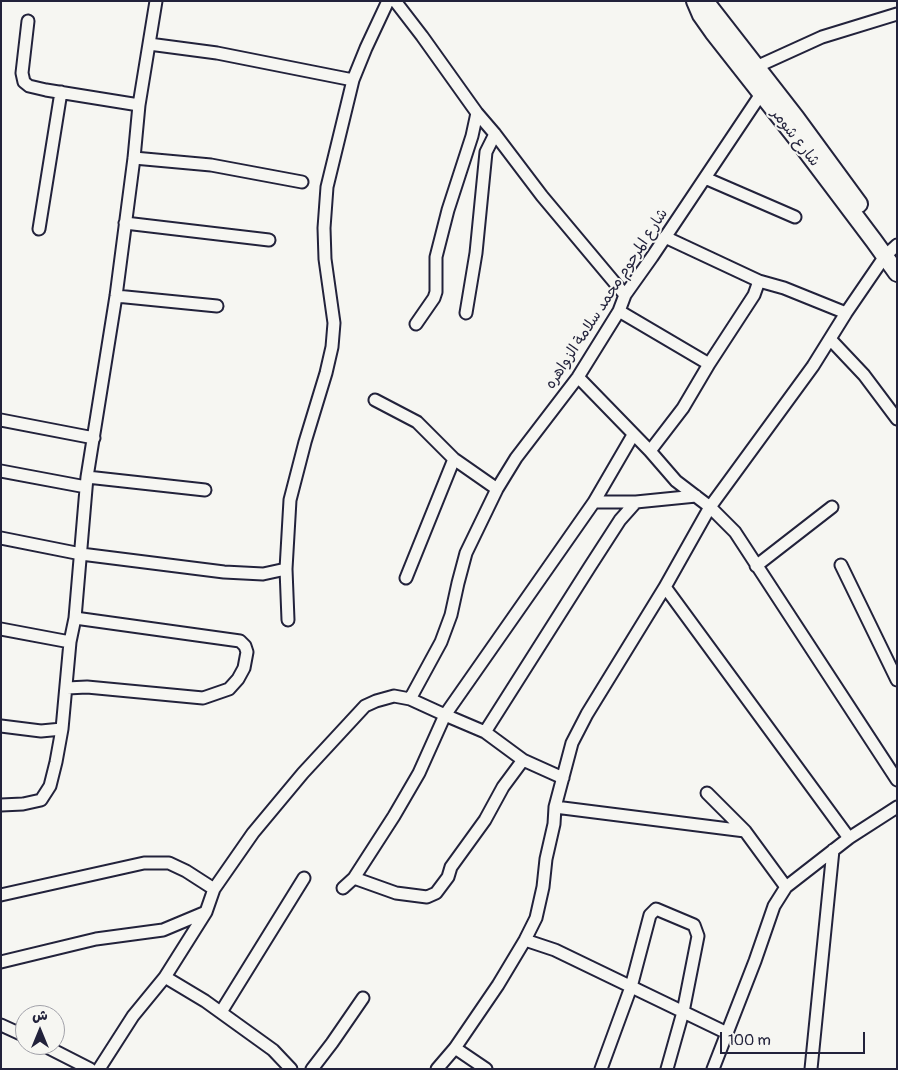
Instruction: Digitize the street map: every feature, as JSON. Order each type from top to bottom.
[{"type":"main road","name":"شارع شومر","points":[[695,1],[701,15],[713,32],[765,90],[801,144],[892,252],[897,273]]},
{"type":"main road","name":"شارع شومر","points":[[705,1],[756,67],[765,90]]},
{"type":"street","points":[[1,805],[23,804],[41,800],[50,786],[62,730],[70,642],[75,618],[87,482],[116,296],[134,158],[138,105],[156,1]]},
{"type":"street","points":[[288,620],[286,569],[290,500],[332,347],[334,323],[325,259],[324,228],[327,187],[354,80],[366,48],[388,1]]},
{"type":"street","points":[[395,1],[477,113],[542,196],[625,295]]},
{"type":"street","points":[[756,67],[822,37],[897,14]]},
{"type":"street","points":[[28,21],[22,73],[24,82],[30,86],[138,105]]},
{"type":"street","points":[[149,44],[217,53],[354,80]]},
{"type":"street","name":"شارع المرحوم محمد سلامة الزواهره","points":[[410,699],[440,642],[451,615],[466,553],[496,489],[516,458],[578,377],[619,311],[625,295],[765,90]]},
{"type":"street","points":[[39,229],[61,92]]},
{"type":"street","points":[[416,324],[436,292],[436,258],[448,210],[472,136],[477,113]]},
{"type":"street","points":[[466,313],[476,253],[486,152],[495,134]]},
{"type":"street","points":[[134,158],[211,165],[302,182]]},
{"type":"street","points":[[705,178],[795,217]]},
{"type":"street","points":[[125,223],[269,240]]},
{"type":"street","points":[[665,237],[759,281],[784,288],[846,313]]},
{"type":"street","points":[[437,1069],[455,1048],[498,985],[536,918],[554,824],[555,807],[572,743],[587,714],[665,587],[710,507],[802,382],[846,313],[892,252]]},
{"type":"street","points":[[650,451],[683,408],[754,295],[759,281]]},
{"type":"street","points":[[116,296],[217,306]]},
{"type":"street","points":[[619,311],[709,364]]},
{"type":"street","points":[[830,340],[864,376],[897,419]]},
{"type":"street","points":[[578,377],[650,451],[676,481],[710,507],[734,532],[897,780]]},
{"type":"street","points":[[375,400],[417,422],[454,459],[496,489]]},
{"type":"street","points":[[1,420],[94,438]]},
{"type":"street","points":[[342,888],[354,878],[394,816],[419,773],[445,715],[594,502],[633,435]]},
{"type":"street","points":[[406,578],[454,459]]},
{"type":"street","points":[[1,471],[87,482],[205,490]]},
{"type":"street","points":[[594,502],[636,502],[696,496]]},
{"type":"street","points":[[485,732],[620,520],[636,502]]},
{"type":"street","points":[[756,566],[832,507]]},
{"type":"street","points":[[1,538],[81,554],[224,572],[263,574],[286,569]]},
{"type":"street","points":[[841,565],[897,680]]},
{"type":"street","points":[[665,587],[849,838]]},
{"type":"street","points":[[67,688],[97,687],[203,698],[230,689],[244,668],[247,652],[245,646],[240,641],[75,618]]},
{"type":"street","points":[[1,629],[70,642]]},
{"type":"street","points":[[99,1069],[133,1016],[165,977],[206,912],[214,889],[253,833],[346,725],[365,706],[376,700],[394,696],[410,699],[485,732],[524,760],[563,778]]},
{"type":"street","points":[[1,726],[40,731],[62,730]]},
{"type":"street","points":[[354,878],[396,893],[427,897],[436,893],[448,877],[451,867],[485,820],[504,786],[524,760]]},
{"type":"street","points":[[707,794],[745,831],[786,886]]},
{"type":"street","points":[[555,807],[745,831]]},
{"type":"street","points":[[713,1069],[756,961],[774,906],[786,886],[849,838],[897,807]]},
{"type":"street","points":[[812,1069],[833,850]]},
{"type":"street","points":[[1,895],[144,863],[168,863],[186,871],[214,889]]},
{"type":"street","points":[[220,1012],[304,878]]},
{"type":"street","points":[[601,1069],[631,987],[652,911],[656,909],[694,925],[698,936],[683,1012],[667,1069]]},
{"type":"street","points":[[1,962],[96,940],[163,930],[206,912]]},
{"type":"street","points":[[525,940],[555,950],[727,1033]]},
{"type":"street","points":[[165,977],[188,990],[273,1050],[291,1069]]},
{"type":"street","points":[[312,1069],[363,998]]},
{"type":"street","points":[[1,1025],[15,1031]]},
{"type":"street","points":[[455,1048],[486,1069]]},
{"type":"street","points":[[62,1055],[90,1069]]}]
